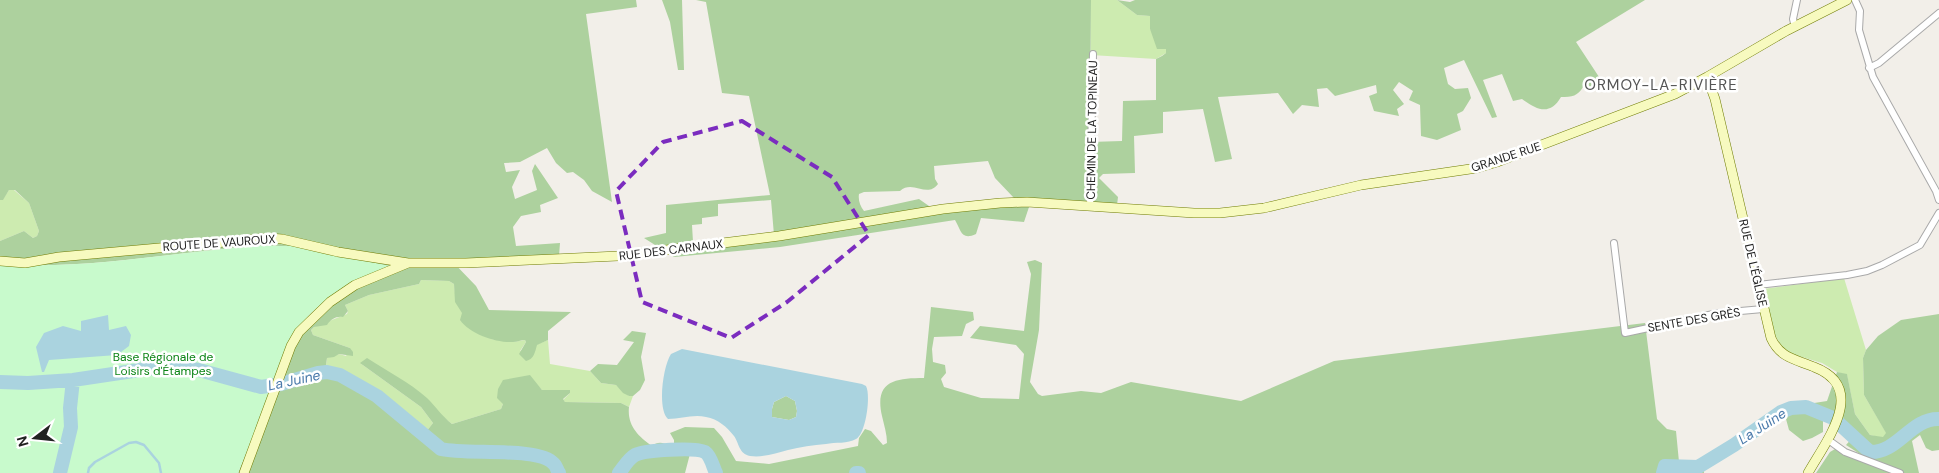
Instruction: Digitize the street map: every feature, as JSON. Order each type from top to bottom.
[{"type":"street","points":[[1795,27],[1793,19],[1797,0]]},
{"type":"street","name":"GRANDE RUE","points":[[1106,208],[1194,213],[1244,211],[1361,185],[1478,168],[1519,155],[1675,94],[1847,0]]},
{"type":"street","points":[[1855,0],[1860,11],[1859,30],[1869,68],[1939,200]]},
{"type":"street","points":[[1869,68],[1879,63],[1939,13]]},
{"type":"street","name":"CHEMIN DE LA TOPINEAU","points":[[1090,207],[1093,54]]},
{"type":"street","name":"RUE DE L'ÉGLISE","points":[[1707,77],[1715,99],[1770,338],[1781,353],[1788,358],[1824,371],[1832,377],[1841,395],[1842,404],[1827,439]]},
{"type":"street","name":"RUE DES CARNAUX","points":[[244,473],[291,346],[299,332],[330,302],[355,285],[408,263],[466,263],[618,256],[724,244],[944,208],[1000,203],[1027,202],[1106,208]]},
{"type":"street","points":[[1758,285],[1867,271],[1920,245],[1939,213]]},
{"type":"street","name":"ROUTE DE VAUROUX","points":[[0,260],[25,262],[59,257],[269,238],[282,239],[338,252],[408,263]]},
{"type":"street","name":"SENTE DES GRÈS","points":[[1614,243],[1626,333],[1718,313],[1763,309]]},
{"type":"street","points":[[1808,473],[1827,439],[1845,452],[1900,473]]},
{"type":"highlighted area","points":[[742,121],[832,177],[869,235],[787,302],[731,338],[642,302],[616,191],[663,142]]},
{"type":"green space","points":[[0,0],[636,0],[637,7],[586,14],[612,202],[592,191],[584,180],[573,172],[567,173],[556,163],[547,148],[520,162],[504,163],[506,172],[520,170],[512,187],[515,199],[537,190],[532,171],[535,164],[558,198],[540,205],[541,212],[521,216],[513,227],[516,246],[560,243],[559,256],[449,258],[476,286],[489,310],[571,312],[548,331],[548,340],[537,345],[531,359],[526,361],[519,354],[526,342],[525,340],[514,342],[499,341],[484,337],[464,325],[460,320],[462,313],[455,302],[454,284],[449,281],[421,280],[419,284],[369,295],[345,305],[348,311],[343,317],[336,318],[327,325],[314,327],[311,330],[313,335],[350,348],[353,352],[353,356],[339,354],[327,358],[324,378],[344,380],[371,394],[426,432],[433,423],[421,407],[360,363],[367,358],[405,382],[427,398],[452,424],[501,409],[503,404],[497,398],[498,389],[503,380],[530,375],[542,390],[570,390],[570,393],[563,399],[565,402],[621,403],[629,407],[630,419],[634,430],[652,446],[656,443],[661,443],[669,447],[674,446],[674,440],[670,433],[685,427],[714,428],[722,437],[736,461],[769,464],[858,446],[859,438],[865,429],[871,431],[883,445],[887,443],[880,404],[881,395],[889,384],[896,381],[924,378],[931,307],[973,312],[974,320],[966,324],[962,336],[934,337],[932,349],[933,362],[945,365],[946,373],[941,379],[944,387],[981,398],[1019,399],[1024,354],[1016,345],[970,338],[980,326],[1024,331],[1031,274],[1027,262],[1035,260],[1042,263],[1039,330],[1030,382],[1038,394],[1042,396],[1081,391],[1101,393],[1131,382],[1241,401],[1334,361],[1645,323],[1657,419],[1667,429],[1676,431],[1679,462],[1697,462],[1704,469],[1704,473],[716,473],[708,456],[702,452],[691,450],[685,473],[238,473],[297,329],[328,298],[294,246],[250,246],[61,265],[0,264],[0,241],[24,231],[33,238],[37,236],[39,231],[29,203],[15,190],[9,190],[3,200],[0,200]]},
{"type":"green space","points":[[662,0],[682,0],[684,70],[678,70],[670,22]]},
{"type":"green space","points":[[696,0],[1091,0],[1090,142],[1122,141],[1123,101],[1156,100],[1156,59],[1166,53],[1166,49],[1157,49],[1150,29],[1150,16],[1137,15],[1117,0],[1130,2],[1135,0],[1645,0],[1576,42],[1601,80],[1594,87],[1583,87],[1574,95],[1561,97],[1557,103],[1548,109],[1538,108],[1522,99],[1513,101],[1502,74],[1483,80],[1497,117],[1492,118],[1464,60],[1444,68],[1448,84],[1455,89],[1468,88],[1471,98],[1463,111],[1457,114],[1461,130],[1437,140],[1421,136],[1420,105],[1409,100],[1413,91],[1399,82],[1393,90],[1404,104],[1397,109],[1399,116],[1374,111],[1369,96],[1377,93],[1376,85],[1335,96],[1327,88],[1317,89],[1319,107],[1302,105],[1293,114],[1278,93],[1218,97],[1232,159],[1215,162],[1203,109],[1163,112],[1163,133],[1134,136],[1135,173],[1103,174],[1099,178],[1118,197],[1117,205],[1032,198],[1024,222],[981,218],[976,234],[971,236],[962,233],[955,220],[780,247],[674,257],[644,238],[666,233],[666,205],[770,195],[749,96],[722,93],[706,2]],"holes":[[[988,161],[995,178],[1014,198],[935,207],[929,206],[919,199],[864,211],[861,207],[859,194],[864,192],[900,191],[910,187],[925,190],[934,188],[938,184],[935,179],[934,166]],[[771,200],[774,235],[693,242],[692,225],[702,224],[702,218],[718,216],[718,204]]]},
{"type":"green space","points":[[1091,0],[1117,0],[1137,15],[1150,16],[1150,29],[1166,49],[1166,53],[1156,59],[1091,55]]},
{"type":"green space","points":[[9,190],[14,190],[29,203],[39,231],[37,236],[33,238],[24,231],[0,241],[0,200],[3,199]]},
{"type":"green space","name":"Base Régionale de Loisirs d'Étampes","points":[[250,246],[294,246],[390,266],[328,298],[297,329],[238,473],[0,473],[0,264],[61,265]]},
{"type":"green space","points":[[1844,278],[1866,350],[1863,358],[1864,395],[1887,434],[1883,438],[1870,435],[1855,414],[1847,375],[1837,372],[1822,363],[1785,352],[1775,335],[1763,289]]},
{"type":"green space","points":[[421,280],[449,281],[454,284],[456,302],[491,339],[513,342],[525,340],[526,342],[520,351],[548,340],[550,364],[590,371],[601,383],[616,385],[629,396],[633,396],[629,407],[621,403],[565,402],[563,400],[570,393],[542,390],[539,387],[503,404],[501,409],[452,424],[427,399],[360,363],[421,407],[433,423],[426,432],[371,394],[344,380],[324,379],[327,358],[339,354],[346,356],[350,348],[313,335],[311,330],[314,327],[347,314],[348,311],[345,305],[369,295],[419,284]]},
{"type":"green space","points":[[1939,314],[1939,450],[1932,451],[1926,448],[1920,435],[1912,441],[1919,473],[1816,473],[1830,452],[1835,449],[1859,461],[1863,456],[1846,445],[1855,435],[1842,424],[1845,421],[1830,412],[1823,421],[1823,432],[1803,441],[1789,430],[1786,419],[1795,406],[1827,401],[1837,372],[1847,374],[1855,414],[1870,435],[1883,437],[1886,433],[1864,395],[1863,358],[1866,350],[1878,336],[1901,320]]},
{"type":"green space","points":[[632,331],[646,333],[641,357],[645,380],[640,390],[633,396],[629,396],[623,393],[616,385],[601,383],[590,371],[598,364],[617,365],[634,342],[623,340]]},
{"type":"green space","points":[[786,396],[795,401],[796,417],[789,420],[772,417],[774,402]]},
{"type":"water","points":[[108,315],[109,330],[126,326],[131,335],[129,346],[117,355],[49,360],[44,372],[42,372],[36,347],[44,333],[63,326],[81,331],[81,321]]},
{"type":"water","points":[[682,349],[862,384],[866,386],[868,397],[867,414],[860,436],[849,442],[807,446],[765,456],[746,455],[741,451],[731,433],[722,424],[714,420],[696,416],[668,419],[663,406],[662,387],[671,354]],"holes":[[[786,396],[795,401],[796,417],[789,420],[772,417],[774,402]]]},
{"type":"waterway","name":"La Juine","points":[[0,382],[28,383],[73,380],[173,365],[261,387],[281,384],[327,372],[340,375],[377,396],[441,449],[533,455],[545,458],[553,463],[559,473]]},
{"type":"waterway","points":[[60,473],[71,427],[70,408],[73,380]]},
{"type":"waterway","name":"La Juine","points":[[1663,473],[1665,466],[1698,467],[1734,445],[1781,412],[1791,408],[1806,407],[1833,418],[1870,452],[1880,451],[1889,447],[1920,424],[1929,420],[1939,419]]},
{"type":"waterway","points":[[88,473],[89,468],[95,462],[129,443],[136,442],[144,445],[159,463],[161,473]]},
{"type":"waterway","name":"La Juine","points":[[619,473],[628,461],[640,453],[681,449],[705,452],[716,473]]},
{"type":"district","name":"ORMOY-LA-RIVIÈRE","points":[[1661,85]]}]
